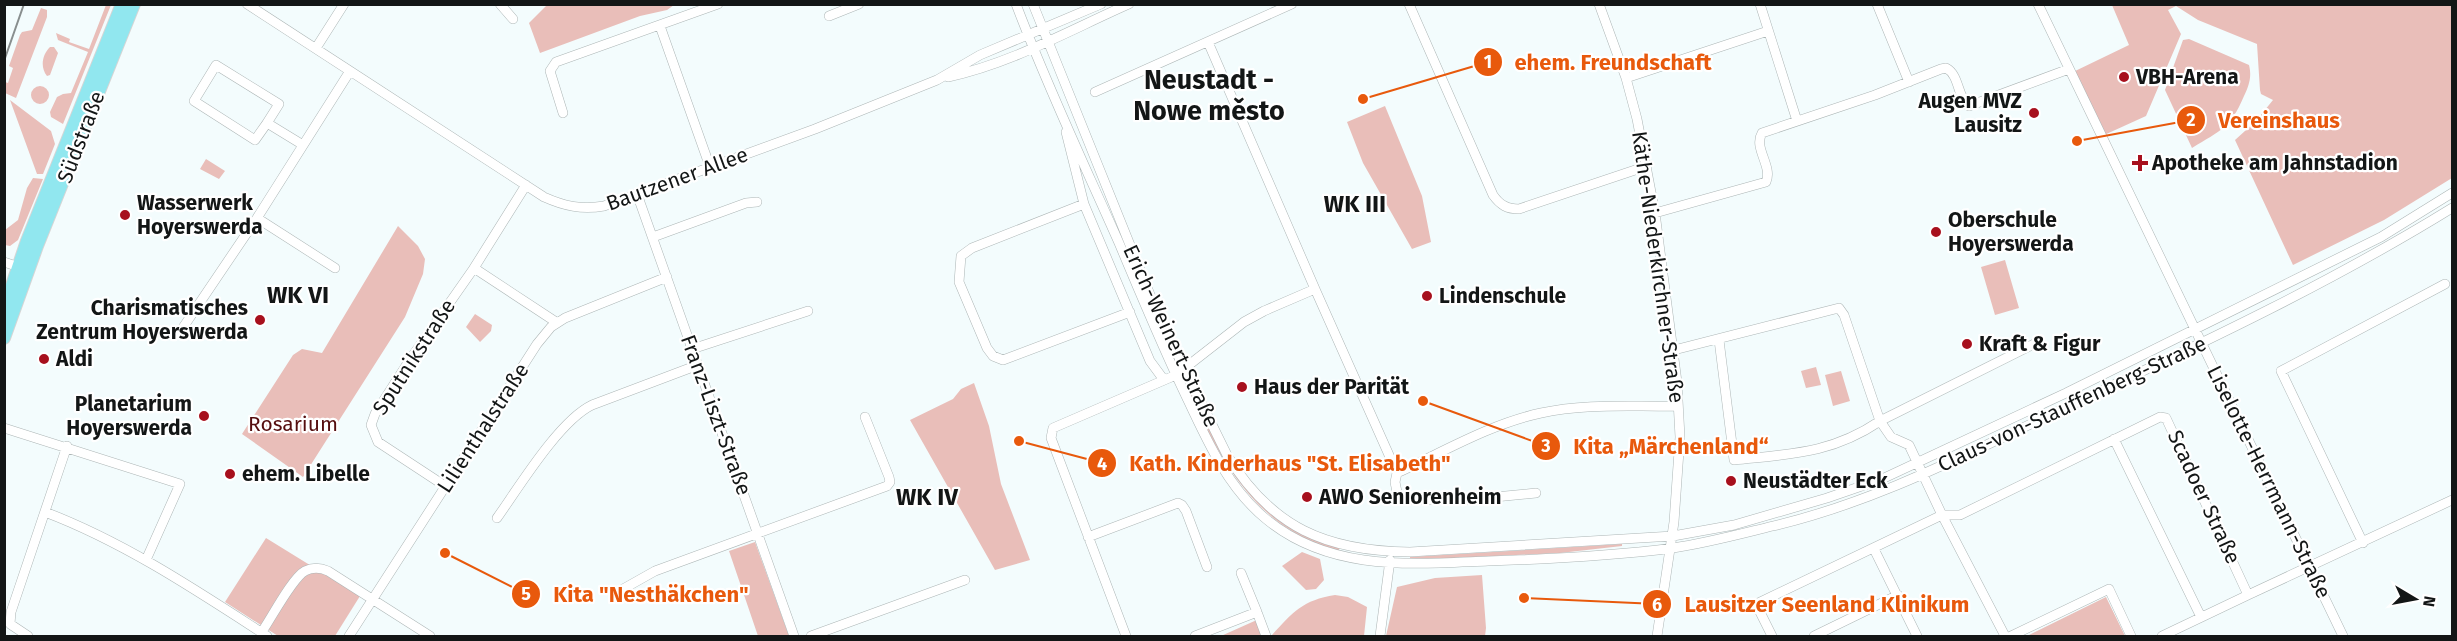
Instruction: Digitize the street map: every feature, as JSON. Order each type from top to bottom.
[{"type":"main road","name":"Südstraße","points":[[23,268],[122,4]]},
{"type":"main road","name":"Südstraße","points":[[23,268],[134,4]]},
{"type":"main road","points":[[4,309],[23,268]]},
{"type":"main road","points":[[4,338],[23,268]]},
{"type":"street","name":"Bautzener Allee","points":[[247,4],[526,185],[558,204],[579,208],[603,206],[815,129],[937,80],[965,73],[1033,48],[1130,4]]},
{"type":"street","points":[[316,48],[344,4]]},
{"type":"street","points":[[500,4],[513,19]]},
{"type":"street","points":[[563,113],[551,75],[552,65],[556,62],[718,4]]},
{"type":"street","points":[[829,16],[859,4]]},
{"type":"street","name":"Erich-Weinert-Straße","points":[[1016,4],[1063,118],[1220,464],[1244,498],[1262,516],[1293,538],[1329,553],[1390,564],[1575,557],[1672,548]]},
{"type":"street","name":"Erich-Weinert-Straße","points":[[1033,4],[1180,372],[1239,474],[1266,506],[1290,523],[1329,541],[1350,547],[1391,552],[1673,536]]},
{"type":"street","name":"Bautzener Allee","points":[[937,80],[980,55],[1101,4]]},
{"type":"street","points":[[1095,92],[1292,4]]},
{"type":"street","points":[[1409,4],[1492,195],[1502,205],[1519,209],[1647,166]]},
{"type":"street","name":"Käthe-Niederkirchner-Straße","points":[[1599,4],[1626,78],[1647,166],[1674,350],[1680,437],[1672,548],[1657,636]]},
{"type":"street","points":[[1760,4],[1797,121]]},
{"type":"street","points":[[1877,4],[1909,82]]},
{"type":"street","name":"Liselotte-Herrmann-Straße","points":[[2038,4],[2343,636]]},
{"type":"street","points":[[660,26],[710,167]]},
{"type":"street","points":[[1626,78],[1768,31]]},
{"type":"street","points":[[1208,42],[1397,473],[1396,494],[1404,500],[1464,500],[1536,493]]},
{"type":"street","points":[[216,64],[279,104],[267,123],[255,140],[194,101],[216,64]]},
{"type":"street","points":[[1655,213],[1766,182],[1768,174],[1759,140],[1762,133],[1941,69],[1949,69],[1965,104],[1972,106],[2069,69]]},
{"type":"street","points":[[182,329],[257,218],[350,71]]},
{"type":"street","name":"Erich-Weinert-Straße","points":[[1063,118],[1071,159],[1084,204],[1150,361],[1164,380]]},
{"type":"street","points":[[267,123],[303,145]]},
{"type":"street","name":"Sputnikstraße","points":[[446,486],[378,442],[371,425],[375,414],[474,268],[526,185]]},
{"type":"street","name":"Claus-von-Stauffenberg-Straße","points":[[1673,536],[1734,525],[1779,513],[1882,479],[2381,237],[2452,193]]},
{"type":"street","name":"Franz-Liszt-Straße","points":[[637,194],[794,636]]},
{"type":"street","points":[[653,237],[757,202]]},
{"type":"street","points":[[1084,204],[972,248],[961,256],[959,282],[987,348],[993,356],[1003,360],[1130,312]]},
{"type":"street","name":"Claus-von-Stauffenberg-Straße","points":[[1672,548],[1795,520],[1846,505],[1923,474],[2202,343],[2395,243],[2452,208]]},
{"type":"street","points":[[257,218],[335,268]]},
{"type":"street","points":[[4,262],[23,268]]},
{"type":"street","points":[[474,268],[556,322]]},
{"type":"street","name":"Lilienthalstraße","points":[[349,636],[537,344],[556,322],[630,290],[667,277]]},
{"type":"street","points":[[2363,543],[2281,371],[2445,284]]},
{"type":"street","points":[[1126,636],[1051,438],[1053,428],[1180,372],[1245,322],[1264,311],[1315,289]]},
{"type":"street","points":[[1674,350],[1839,308],[1844,315],[1880,421],[1891,437],[1909,445],[1942,515],[2006,636]]},
{"type":"street","points":[[692,349],[808,311]]},
{"type":"street","points":[[1719,340],[1734,460],[1811,452],[1851,439],[1880,421],[2036,343]]},
{"type":"street","points":[[496,518],[543,454],[578,414],[592,405],[698,364]]},
{"type":"street","points":[[1397,473],[1485,432],[1542,413],[1578,408],[1678,406]]},
{"type":"street","points":[[623,589],[655,571],[886,486],[890,482],[865,417]]},
{"type":"street","name":"Scadoer Straße","points":[[1772,636],[1756,604],[1942,515],[1960,515],[2160,417],[2166,418],[2170,423],[2248,595]]},
{"type":"street","points":[[4,428],[180,483],[146,560]]},
{"type":"street","points":[[2114,439],[2201,617]]},
{"type":"street","points":[[28,636],[13,627],[10,619],[11,612],[67,446]]},
{"type":"street","points":[[2162,636],[2452,500]]},
{"type":"street","points":[[1088,537],[1178,503],[1186,511],[1207,567]]},
{"type":"street","points":[[45,513],[97,534],[146,560],[264,635],[298,578],[308,570],[325,569],[430,636]]},
{"type":"street","points":[[1874,549],[1917,636]]},
{"type":"street","points":[[1380,636],[1391,552]]},
{"type":"street","points":[[1241,573],[1266,636]]},
{"type":"street","points":[[811,636],[965,580]]},
{"type":"street","points":[[2011,636],[2109,589],[2131,636]]},
{"type":"street","points":[[1814,636],[1898,595]]},
{"type":"street","points":[[1195,636],[1257,612]]},
{"type":"green space","points":[[106,5],[111,5],[63,124],[51,117],[50,112],[57,97],[71,93],[88,52],[58,40],[56,33],[70,39],[69,42],[89,49]]},
{"type":"green space","points":[[547,5],[674,5],[667,10],[640,16],[540,53],[529,23]]},
{"type":"green space","points":[[2112,5],[2452,5],[2452,178],[2384,220],[2293,265],[2235,140],[2256,121],[2273,100],[2261,94],[2257,44],[2198,20],[2176,6],[2168,10],[2181,34],[2146,116],[2102,136],[2071,73],[2129,45]]},
{"type":"green space","points":[[41,8],[47,10],[47,17],[16,98],[5,93],[5,82],[8,83],[13,68],[9,66],[20,35],[22,32],[32,30]]},
{"type":"green space","points":[[2189,39],[2249,65],[2250,73],[2246,92],[2234,116],[2224,128],[2192,148],[2165,90],[2183,40]]},
{"type":"green space","points":[[50,47],[54,47],[58,53],[50,75],[47,76],[43,69],[43,61]]},
{"type":"green space","points":[[40,86],[46,89],[49,95],[46,101],[40,104],[34,101],[31,95],[34,89]]},
{"type":"green space","points":[[10,100],[51,131],[55,144],[43,174],[37,174]]},
{"type":"green space","points":[[1385,106],[1422,196],[1431,242],[1412,249],[1363,163],[1347,122]]},
{"type":"green space","points":[[206,159],[225,171],[219,179],[200,169]]},
{"type":"green space","points":[[33,178],[43,179],[18,240],[10,246],[5,245],[5,230],[18,220],[27,188]]},
{"type":"green space","name":"Rosarium","points":[[398,226],[418,246],[425,259],[423,274],[405,317],[303,477],[242,434],[293,355],[302,349],[322,353]]},
{"type":"green space","points":[[2005,260],[2019,308],[1995,315],[1981,267]]},
{"type":"green space","points":[[475,314],[492,325],[491,331],[480,342],[466,327]]},
{"type":"green space","points":[[1816,367],[1821,385],[1806,388],[1801,371]]},
{"type":"green space","points":[[1841,371],[1850,401],[1833,406],[1825,375]]},
{"type":"green space","points":[[974,383],[989,426],[1001,484],[1030,560],[995,570],[910,420],[953,399],[961,389]]},
{"type":"green space","points":[[1189,389],[1227,464],[1256,500],[1315,539],[1340,548],[1338,551],[1309,540],[1284,526],[1244,489],[1228,467],[1214,443],[1187,390]]},
{"type":"green space","points":[[266,538],[360,596],[335,636],[278,636],[225,602]]},
{"type":"green space","points":[[755,542],[789,636],[758,636],[729,551]]},
{"type":"green space","points":[[1622,544],[1622,546],[1560,553],[1410,560],[1410,557]]},
{"type":"green space","points":[[1302,552],[1320,559],[1324,580],[1316,589],[1306,590],[1282,566]]},
{"type":"green space","points":[[1482,575],[1485,636],[1386,636],[1397,587],[1435,578]]},
{"type":"green space","points":[[1335,595],[1348,597],[1367,607],[1364,636],[1272,635],[1299,608],[1315,600]]},
{"type":"green space","points":[[2106,597],[2125,636],[2029,635]]},
{"type":"green space","points":[[1259,619],[1266,636],[1221,636]]},
{"type":"railway","points":[[4,61],[24,4]]},
{"type":"place","name":"VBH-Arena","points":[[2124,77]]},
{"type":"place","name":"ehem. Freundschaft","points":[[1363,99]]},
{"type":"place","name":"Augen MVZ Lausitz","points":[[2034,113]]},
{"type":"place","name":"Vereinshaus","points":[[2077,141]]},
{"type":"place","name":"Apotheke am Jahnstadion","points":[[2140,163]]},
{"type":"place","name":"Wasserwerk Hoyerswerda","points":[[125,215]]},
{"type":"place","name":"Oberschule Hoyerswerda","points":[[1936,232]]},
{"type":"place","name":"Lindenschule","points":[[1427,296]]},
{"type":"place","name":"Charismatisches Zentrum Hoyerswerda","points":[[260,320]]},
{"type":"place","name":"Kraft & Figur","points":[[1967,344]]},
{"type":"place","name":"Aldi","points":[[44,359]]},
{"type":"place","name":"Haus der Parität","points":[[1242,387]]},
{"type":"place","name":"Kita „Märchenland“","points":[[1423,401]]},
{"type":"place","name":"Planetarium Hoyerswerda","points":[[204,416]]},
{"type":"place","name":"Kath. Kinderhaus \"St. Elisabeth\"","points":[[1019,441]]},
{"type":"place","name":"ehem. Libelle","points":[[230,474]]},
{"type":"place","name":"Neustädter Eck","points":[[1731,481]]},
{"type":"place","name":"AWO Seniorenheim","points":[[1307,497]]},
{"type":"place","name":"Kita \"Nesthäkchen\"","points":[[445,553]]},
{"type":"place","name":"Lausitzer Seenland Klinikum","points":[[1524,598]]},
{"type":"district","name":"Neustadt - Nowe město","points":[[1209,96]]},
{"type":"district","name":"WK III","points":[[1355,204]]},
{"type":"district","name":"WK VI","points":[[298,295]]},
{"type":"district","name":"WK IV","points":[[927,497]]}]
